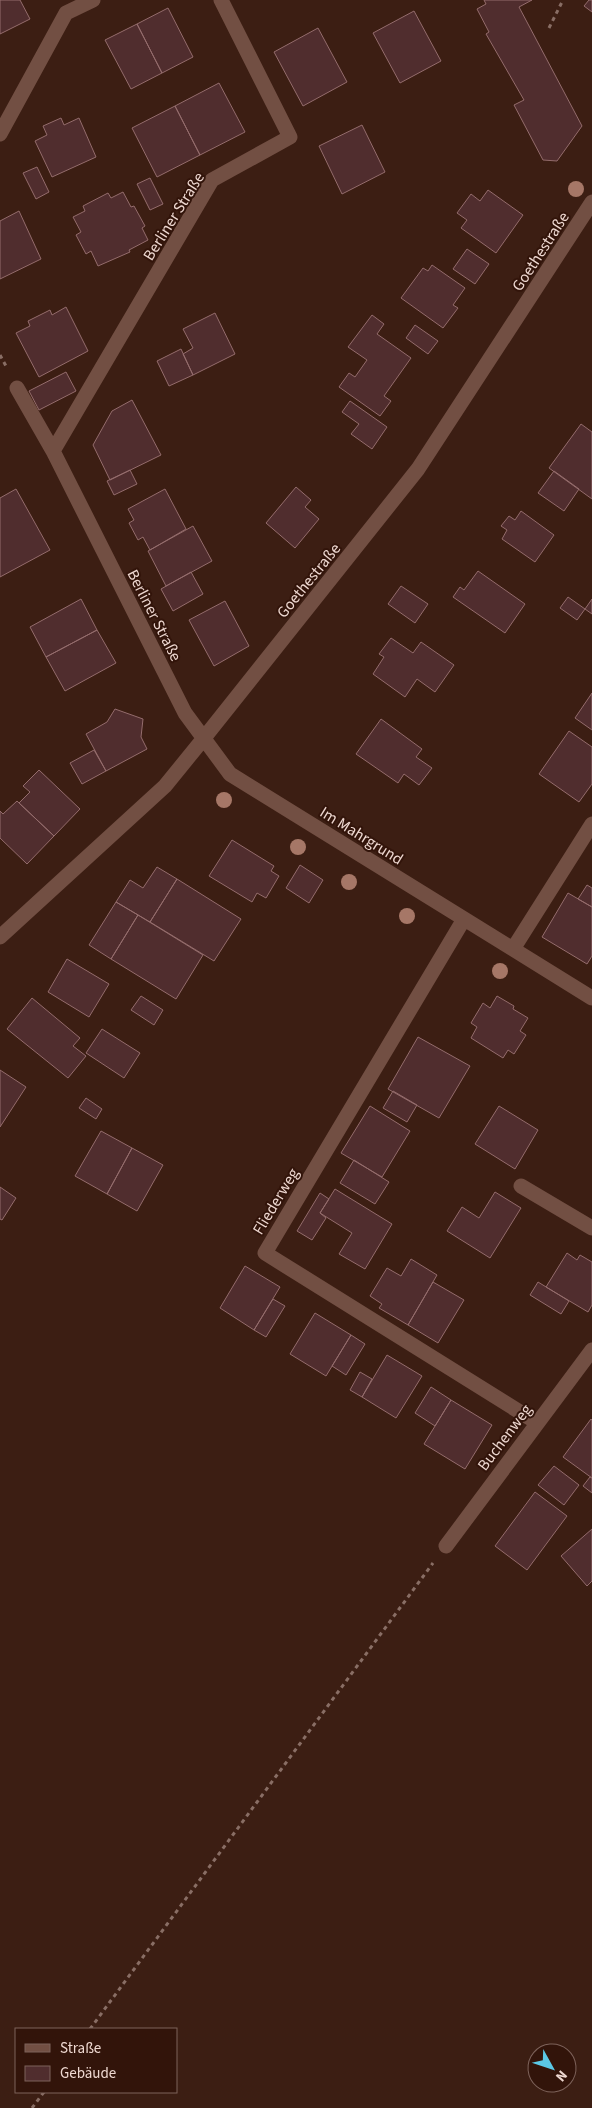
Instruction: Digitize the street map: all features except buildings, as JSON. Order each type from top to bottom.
[{"type":"street","points":[[0,134],[66,13],[93,0]]},
{"type":"street","name":"Berliner Straße","points":[[53,451],[212,180],[290,137],[221,0]]},
{"type":"street","name":"Goethestraße","points":[[0,937],[165,786],[204,738],[418,469],[592,202]]},
{"type":"street","name":"Berliner Straße","points":[[17,388],[53,451],[185,713],[204,738]]},
{"type":"street","name":"Im Mahrgrund","points":[[204,738],[230,774],[592,998]]},
{"type":"street","points":[[514,949],[592,824]]},
{"type":"street","name":"Fliederweg","points":[[464,919],[265,1253],[536,1422]]},
{"type":"street","points":[[521,1186],[592,1228]]},
{"type":"street","name":"Buchenweg","points":[[446,1546],[536,1422],[592,1350]]},
{"type":"path","points":[[548,28],[563,0]]},
{"type":"path","points":[[91,2028],[446,1546]]},
{"type":"path","points":[[32,2108],[43,2093]]}]
